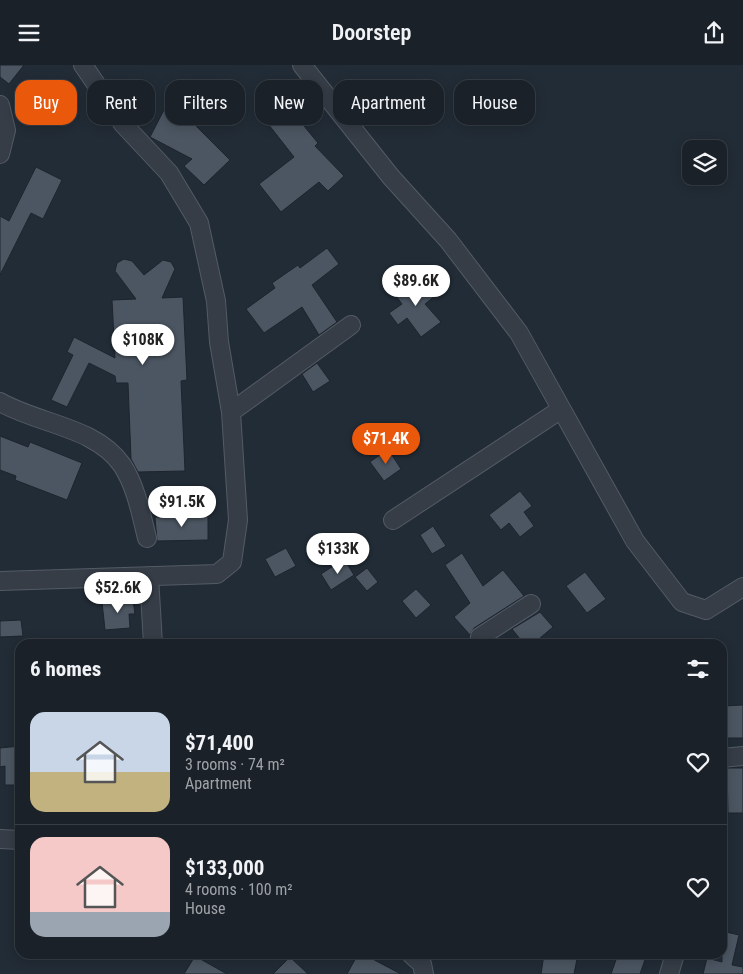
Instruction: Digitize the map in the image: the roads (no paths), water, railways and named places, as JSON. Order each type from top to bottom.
[{"type":"street","points":[[0,581],[217,574],[232,562],[238,519],[232,412],[219,342],[216,301],[199,223],[169,173],[123,124],[83,65]]},
{"type":"street","points":[[302,65],[391,177],[448,240],[519,333],[560,410],[635,541],[682,602],[706,610],[742,592]]},
{"type":"street","points":[[0,105],[6,130],[0,154]]},
{"type":"street","points":[[232,412],[352,325]]},
{"type":"street","points":[[0,402],[81,435],[107,449],[122,465],[135,493],[147,538]]},
{"type":"street","points":[[393,519],[560,410]]},
{"type":"street","points":[[149,577],[153,639]]},
{"type":"street","points":[[480,639],[531,604]]},
{"type":"street","points":[[727,758],[743,756]]},
{"type":"street","points":[[0,839],[15,840]]},
{"type":"street","points":[[417,959],[422,964],[424,974]]},
{"type":"street","points":[[669,974],[674,959]]}]
